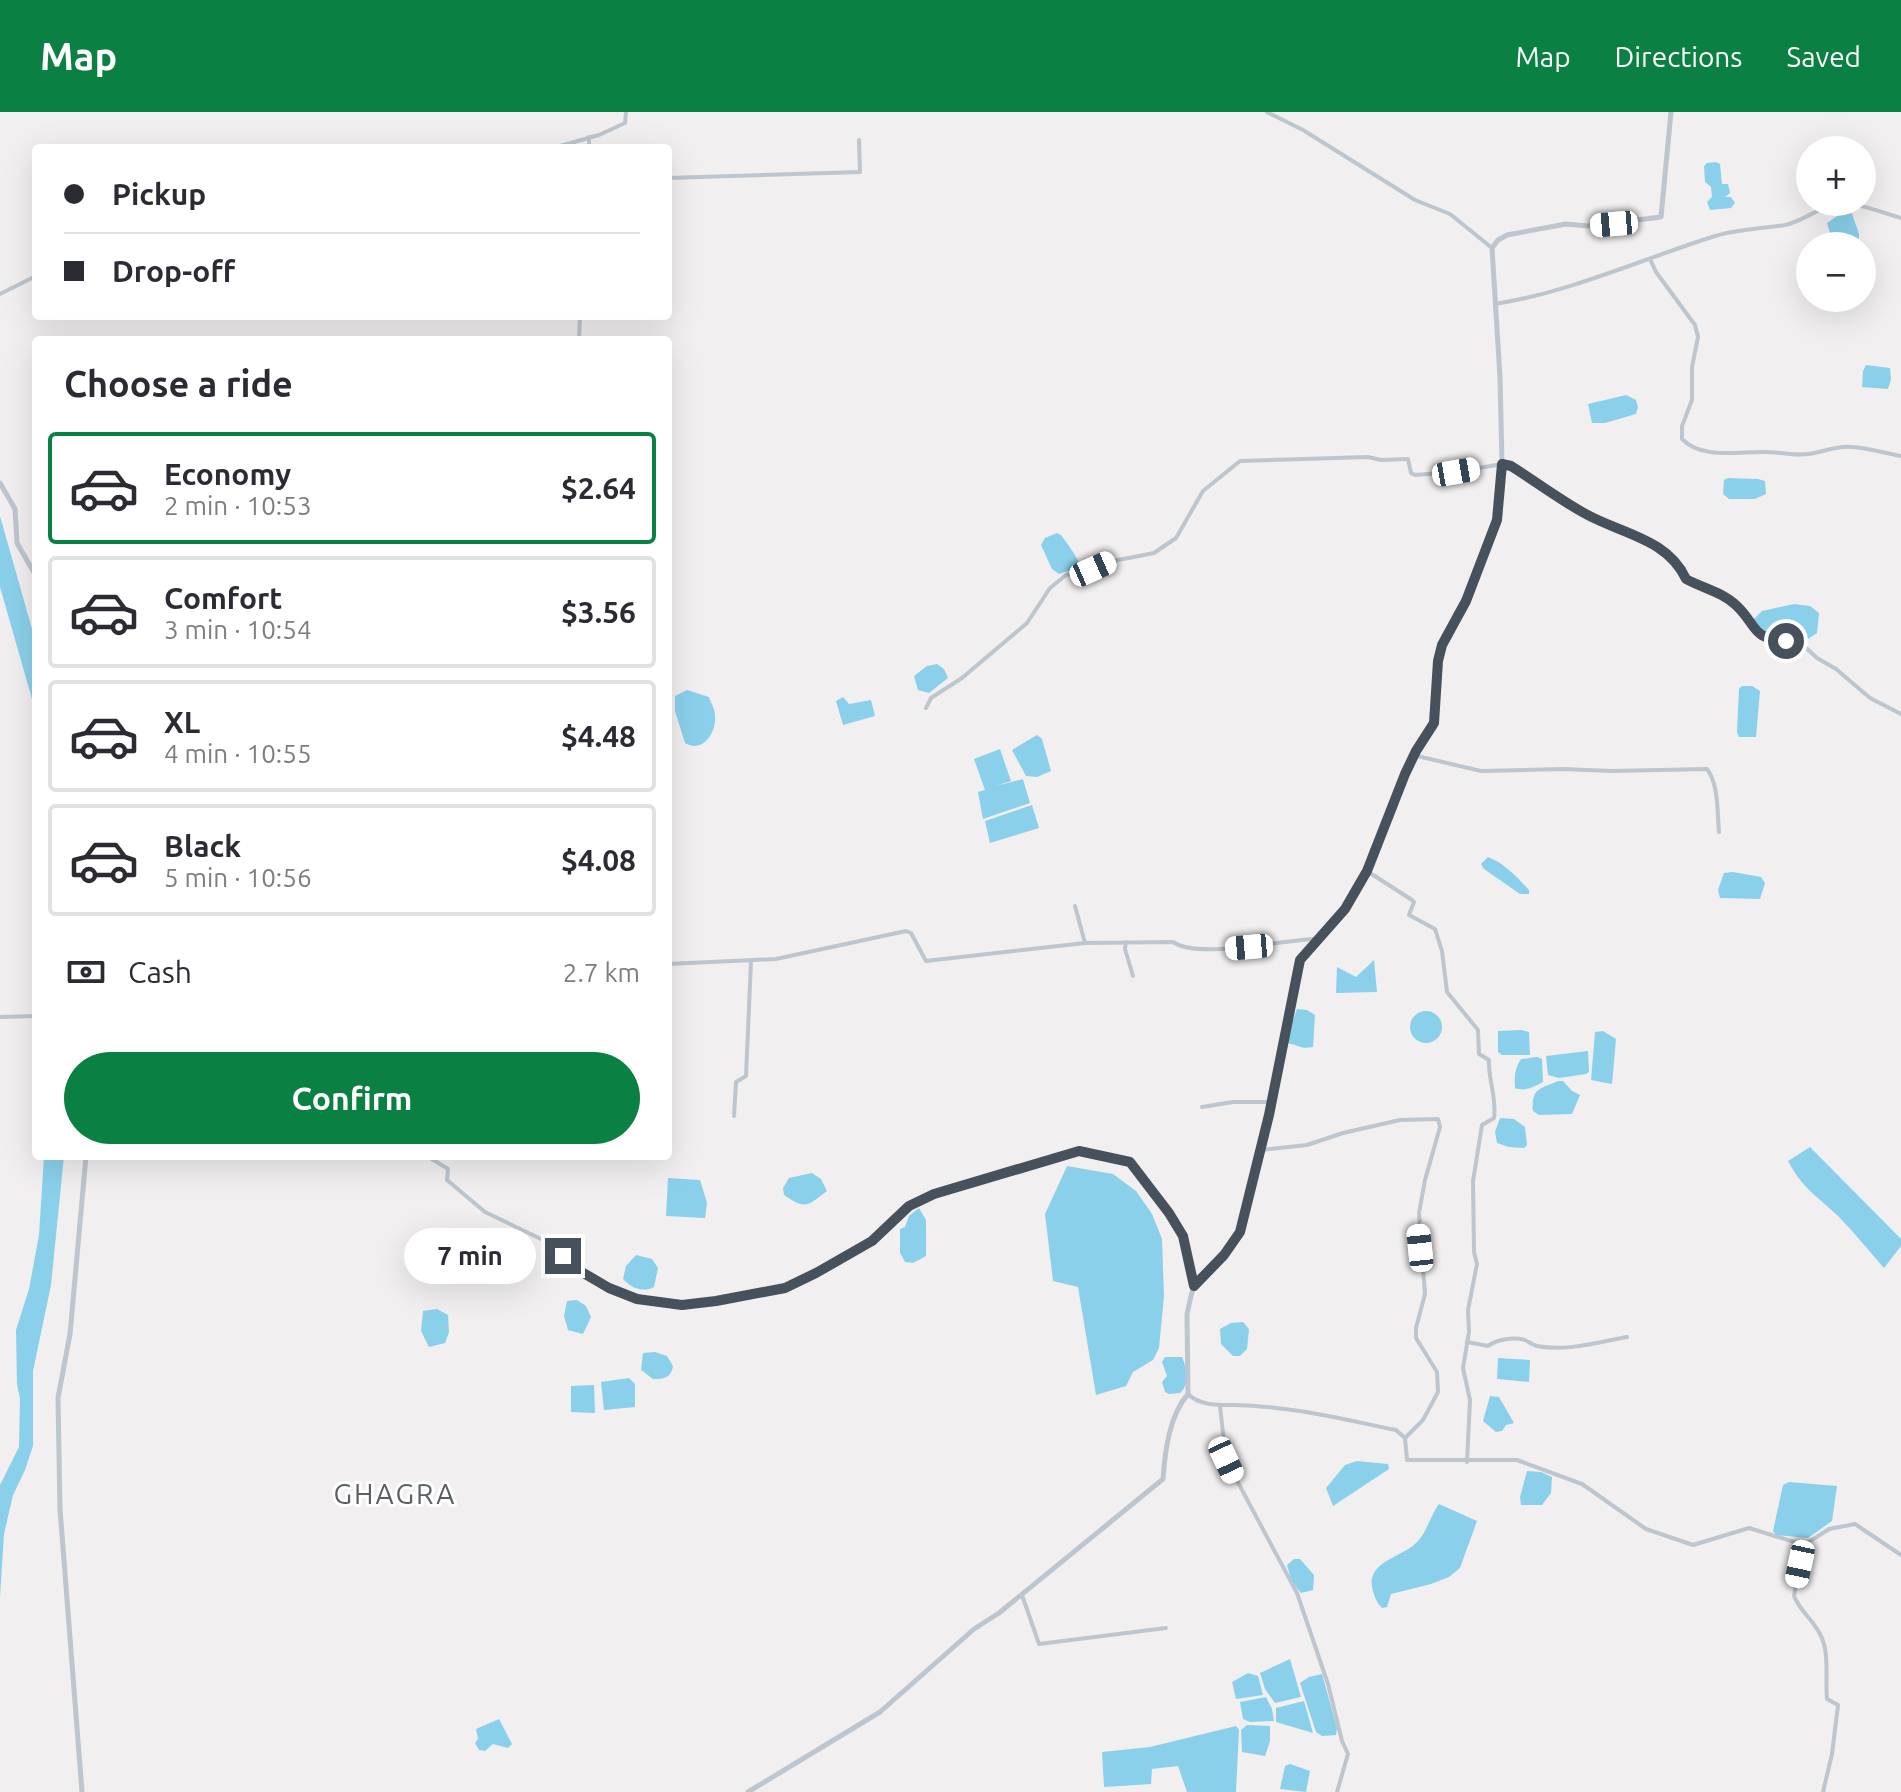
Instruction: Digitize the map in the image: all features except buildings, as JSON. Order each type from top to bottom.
[{"type":"street","points":[[566,144],[625,123],[626,112]]},
{"type":"street","points":[[1267,112],[1303,130],[1415,200],[1450,214],[1492,248]]},
{"type":"street","points":[[1194,1286],[1214,1267],[1240,1232],[1300,960],[1345,909],[1367,871],[1413,755],[1434,723],[1442,645],[1466,601],[1497,520],[1502,464],[1492,248],[1507,235],[1566,224],[1601,225],[1661,217],[1671,112]]},
{"type":"street","points":[[589,137],[589,144]]},
{"type":"street","points":[[672,178],[860,172],[859,140]]},
{"type":"street","points":[[1495,304],[1572,287],[1608,271],[1737,230],[1801,220],[1814,211],[1839,205],[1853,205],[1901,218]]},
{"type":"street","points":[[1650,258],[1656,272],[1695,325],[1698,337],[1692,367],[1692,400],[1682,426],[1682,439],[1688,445],[1733,454],[1766,452],[1807,455],[1837,447],[1852,447],[1901,456]]},
{"type":"street","points":[[0,294],[32,278]]},
{"type":"street","points":[[926,708],[931,698],[962,678],[1027,623],[1050,588],[1066,575],[1154,553],[1176,538],[1203,491],[1240,461],[1328,457],[1405,458],[1409,461],[1411,473],[1415,475],[1502,464],[1511,466],[1603,524],[1644,538],[1681,566],[1686,579],[1737,606],[1758,633],[1774,640],[1803,645],[1870,698],[1901,714]]},
{"type":"street","points":[[0,483],[15,509],[17,543],[32,569]]},
{"type":"street","points":[[1413,755],[1481,771],[1707,769],[1713,779],[1719,832]]},
{"type":"street","points":[[1367,871],[1412,900],[1409,915],[1435,929],[1442,951],[1447,992],[1478,1030],[1479,1054],[1489,1060],[1489,1082],[1495,1111],[1494,1118],[1482,1125],[1473,1181],[1474,1252],[1477,1264],[1468,1310],[1463,1368],[1470,1400],[1467,1462]]},
{"type":"street","points":[[1075,906],[1085,943]]},
{"type":"street","points":[[672,964],[776,959],[906,931],[911,933],[926,961],[1085,943],[1173,942],[1180,947],[1230,949],[1318,939]]},
{"type":"street","points":[[1126,942],[1133,976]]},
{"type":"street","points":[[734,1116],[736,1082],[746,1076],[749,1053],[751,961]]},
{"type":"street","points":[[0,1017],[32,1016]]},
{"type":"street","points":[[1202,1107],[1233,1102],[1271,1102]]},
{"type":"street","points":[[1260,1150],[1307,1145],[1400,1120],[1438,1119],[1440,1127],[1419,1213],[1425,1294],[1416,1328],[1416,1338],[1437,1372],[1438,1392],[1423,1420],[1405,1438]]},
{"type":"street","points":[[433,1160],[448,1169],[447,1180],[468,1200],[485,1212],[545,1241],[580,1271],[609,1288],[637,1299],[682,1305],[785,1288],[872,1241],[909,1206],[934,1194],[1079,1151],[1130,1162],[1183,1236],[1194,1286],[1187,1314],[1188,1394],[1175,1418],[1165,1453],[1163,1479],[999,1613],[974,1629],[880,1712],[748,1792]]},
{"type":"street","points":[[82,1792],[60,1509],[58,1398],[70,1334],[86,1160]]},
{"type":"street","points":[[1467,1342],[1488,1346],[1494,1342],[1521,1340],[1538,1346],[1578,1346],[1627,1337]]},
{"type":"street","points":[[1188,1394],[1194,1400],[1220,1405],[1329,1415],[1396,1430],[1405,1438],[1407,1460],[1517,1460],[1557,1472],[1582,1484],[1646,1529],[1693,1545],[1749,1528],[1804,1545]]},
{"type":"street","points":[[1220,1405],[1226,1460],[1297,1593],[1328,1684],[1348,1754],[1337,1792]]},
{"type":"street","points":[[1823,1792],[1832,1754],[1838,1705],[1827,1699],[1826,1647],[1822,1636],[1794,1596],[1804,1545],[1829,1529],[1855,1524],[1901,1555]]},
{"type":"street","points":[[1022,1593],[1039,1644],[1166,1628]]},
{"type":"water","points":[[1716,162],[1720,164],[1722,184],[1728,184],[1730,193],[1725,197],[1731,197],[1735,203],[1731,208],[1710,210],[1707,202],[1712,197],[1711,187],[1705,182],[1704,166]]},
{"type":"water","points":[[1837,216],[1853,216],[1858,232],[1830,232],[1827,223]]},
{"type":"water","points":[[1866,365],[1890,368],[1888,389],[1862,387]]},
{"type":"water","points":[[1626,395],[1636,400],[1636,414],[1605,423],[1592,423],[1588,404]]},
{"type":"water","points":[[1724,480],[1765,481],[1766,494],[1755,499],[1729,499],[1723,494]]},
{"type":"water","points":[[0,516],[32,629],[32,699],[0,587]]},
{"type":"water","points":[[1057,533],[1080,567],[1059,574],[1052,569],[1041,545],[1045,538]]},
{"type":"water","points":[[1794,604],[1810,606],[1819,613],[1817,633],[1805,641],[1769,635],[1752,621],[1762,611]]},
{"type":"water","points":[[937,664],[944,669],[948,678],[929,693],[918,690],[914,676],[927,666]]},
{"type":"water","points":[[1752,686],[1760,691],[1756,737],[1739,737],[1737,732],[1739,689]]},
{"type":"water","points":[[687,690],[709,697],[715,713],[714,728],[708,740],[698,746],[685,743],[675,711],[675,696]]},
{"type":"water","points":[[843,697],[849,704],[871,700],[875,716],[843,725],[836,701]]},
{"type":"water","points":[[1037,735],[1042,739],[1051,771],[1037,777],[1026,776],[1012,750]]},
{"type":"water","points":[[1000,749],[1011,781],[996,786],[1023,779],[1030,803],[983,819],[978,792],[985,790],[974,759]]},
{"type":"water","points":[[1032,805],[1039,828],[990,843],[985,821]]},
{"type":"water","points":[[1488,857],[1510,871],[1529,890],[1529,894],[1520,894],[1484,869],[1481,864]]},
{"type":"water","points":[[1724,873],[1761,877],[1765,883],[1760,899],[1720,898],[1718,890]]},
{"type":"water","points":[[1374,960],[1377,992],[1336,993],[1337,967],[1356,977]]},
{"type":"water","points":[[1297,1009],[1315,1015],[1313,1047],[1304,1048],[1285,1042]]},
{"type":"water","points":[[1426,1011],[1437,1016],[1442,1027],[1437,1038],[1426,1043],[1415,1038],[1410,1027],[1415,1016]]},
{"type":"water","points":[[1498,1031],[1529,1032],[1530,1055],[1502,1055],[1498,1052]]},
{"type":"water","points":[[1603,1031],[1616,1039],[1612,1084],[1591,1080],[1595,1032]]},
{"type":"water","points":[[1588,1051],[1589,1072],[1586,1074],[1559,1078],[1548,1075],[1546,1056]]},
{"type":"water","points":[[1521,1059],[1542,1059],[1543,1082],[1525,1089],[1515,1088],[1515,1073]]},
{"type":"water","points":[[1563,1081],[1580,1095],[1572,1114],[1539,1115],[1533,1111],[1535,1094]]},
{"type":"water","points":[[1500,1118],[1514,1119],[1525,1127],[1527,1145],[1524,1148],[1497,1143],[1495,1132]]},
{"type":"water","points":[[1810,1147],[1901,1239],[1901,1246],[1884,1268],[1794,1171],[1788,1161]]},
{"type":"water","points":[[44,1160],[64,1160],[51,1285],[33,1371],[33,1446],[13,1495],[4,1534],[0,1597],[0,1485],[19,1447],[16,1330],[29,1289],[39,1235]]},
{"type":"water","points":[[1067,1166],[1113,1174],[1136,1191],[1152,1214],[1162,1239],[1164,1296],[1159,1348],[1153,1360],[1133,1372],[1126,1386],[1096,1395],[1078,1287],[1053,1281],[1045,1214]]},
{"type":"water","points":[[812,1173],[821,1179],[827,1191],[806,1204],[797,1203],[784,1195],[783,1188],[789,1178]]},
{"type":"water","points":[[668,1178],[700,1180],[707,1203],[705,1218],[666,1216]]},
{"type":"water","points":[[919,1208],[926,1220],[926,1256],[913,1263],[905,1262],[900,1253],[900,1229]]},
{"type":"water","points":[[636,1255],[652,1259],[658,1268],[654,1287],[637,1289],[623,1279],[626,1266]]},
{"type":"water","points":[[577,1300],[586,1306],[591,1317],[583,1334],[568,1330],[564,1316],[567,1301]]},
{"type":"water","points":[[437,1309],[448,1315],[449,1332],[445,1343],[429,1347],[421,1331],[423,1311]]},
{"type":"water","points":[[1243,1322],[1249,1329],[1247,1349],[1240,1356],[1233,1356],[1221,1344],[1220,1329],[1231,1323]]},
{"type":"water","points":[[655,1352],[667,1356],[673,1366],[671,1373],[660,1379],[653,1379],[641,1370],[643,1353]]},
{"type":"water","points":[[1165,1357],[1182,1357],[1187,1376],[1180,1393],[1165,1392],[1162,1382],[1167,1376],[1162,1362]]},
{"type":"water","points":[[1498,1358],[1530,1360],[1529,1382],[1497,1379]]},
{"type":"water","points":[[629,1378],[635,1384],[635,1407],[604,1410],[601,1382]]},
{"type":"water","points":[[594,1385],[595,1413],[571,1412],[571,1386]]},
{"type":"water","points":[[1490,1396],[1499,1397],[1514,1423],[1506,1425],[1502,1431],[1496,1432],[1483,1421]]},
{"type":"water","points":[[1357,1461],[1388,1464],[1389,1469],[1333,1506],[1326,1488],[1345,1465]]},
{"type":"water","points":[[1527,1471],[1552,1477],[1551,1493],[1542,1505],[1521,1505]]},
{"type":"water","points":[[1789,1482],[1837,1486],[1832,1521],[1808,1538],[1776,1535],[1773,1531],[1783,1485]]},
{"type":"water","points":[[1439,1504],[1477,1521],[1460,1568],[1449,1577],[1431,1584],[1391,1594],[1387,1607],[1382,1608],[1373,1591],[1374,1573],[1416,1543]]},
{"type":"water","points":[[1294,1559],[1300,1559],[1314,1575],[1313,1590],[1301,1593],[1292,1582],[1287,1565]]},
{"type":"water","points":[[1290,1659],[1301,1697],[1275,1703],[1265,1689],[1260,1673]]},
{"type":"water","points":[[1248,1673],[1258,1676],[1263,1695],[1236,1699],[1232,1682]]},
{"type":"water","points":[[1322,1674],[1337,1728],[1336,1735],[1322,1736],[1316,1732],[1300,1683]]},
{"type":"water","points":[[1266,1697],[1274,1721],[1250,1722],[1243,1719],[1240,1702]]},
{"type":"water","points":[[1304,1701],[1313,1733],[1276,1722],[1276,1708]]},
{"type":"water","points":[[499,1719],[512,1744],[508,1748],[493,1744],[485,1751],[479,1750],[475,1743],[478,1739],[476,1729]]},
{"type":"water","points":[[1247,1725],[1270,1726],[1270,1741],[1265,1756],[1242,1752],[1241,1730]]},
{"type":"water","points":[[1236,1726],[1239,1730],[1236,1792],[1187,1792],[1178,1766],[1152,1769],[1151,1784],[1104,1787],[1102,1752],[1150,1747]]},
{"type":"water","points":[[1290,1764],[1310,1771],[1306,1792],[1280,1789],[1285,1766]]},
{"type":"district","name":"GHAGRA","points":[[395,1493]]},
{"type":"route","points":[[563,1256],[580,1271],[609,1288],[637,1299],[682,1305],[785,1288],[872,1241],[909,1206],[934,1194],[1079,1151],[1130,1162],[1183,1236],[1194,1286],[1224,1255],[1240,1232],[1269,1115],[1300,960],[1345,909],[1367,871],[1405,774],[1434,723],[1442,645],[1466,601],[1497,520],[1502,464],[1511,466],[1603,524],[1644,538],[1681,566],[1686,579],[1737,606],[1758,633],[1786,641]]}]
